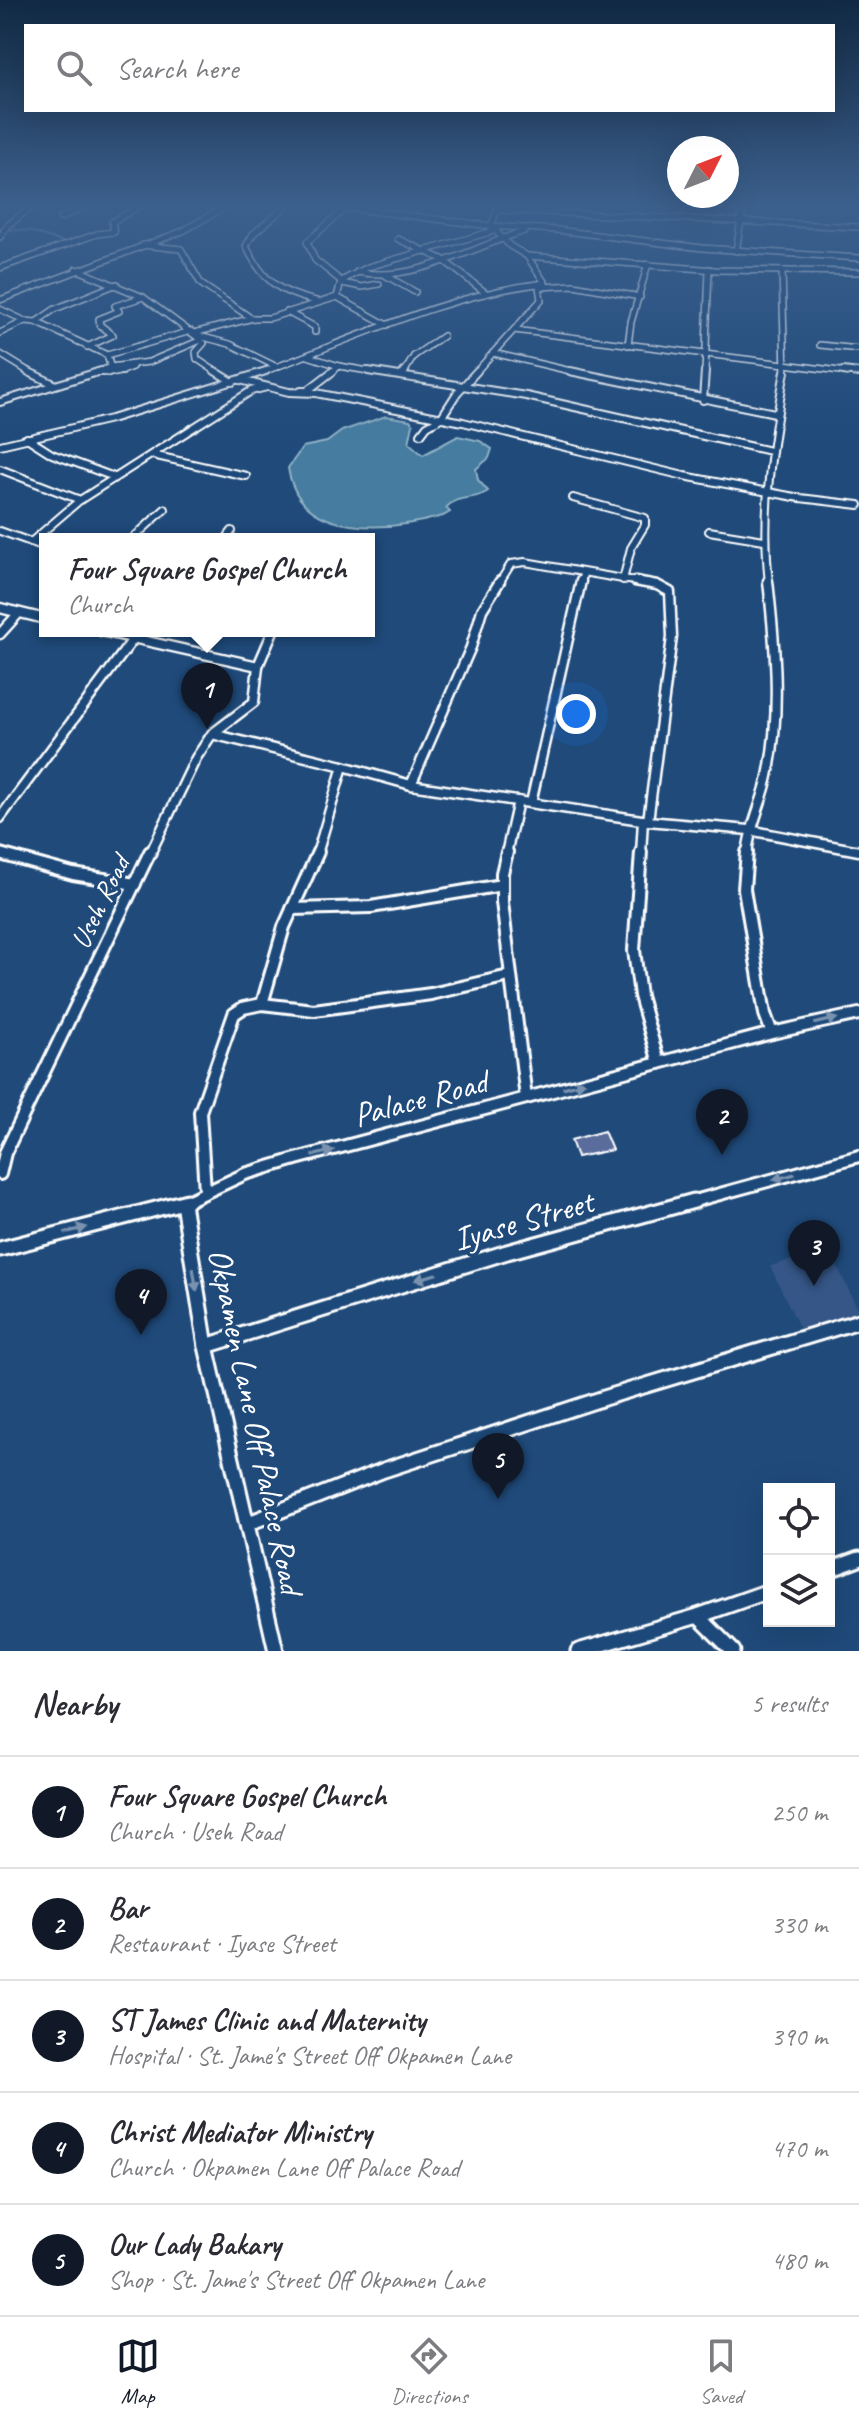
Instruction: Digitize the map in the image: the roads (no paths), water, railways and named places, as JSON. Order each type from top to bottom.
[{"type":"street","points":[[0,300],[37,285]]},
{"type":"street","points":[[36,322],[55,309],[115,285]]},
{"type":"street","points":[[98,372],[115,373],[201,340],[143,297],[120,285]]},
{"type":"street","points":[[203,285],[253,318]]},
{"type":"street","points":[[275,285],[308,300],[324,300]]},
{"type":"street","points":[[337,297],[343,285]]},
{"type":"street","points":[[351,285],[375,285]]},
{"type":"street","points":[[402,285],[415,292]]},
{"type":"street","points":[[476,285],[486,293]]},
{"type":"street","points":[[0,445],[111,419],[236,381],[387,325],[486,293],[511,286],[541,285]]},
{"type":"street","points":[[421,434],[427,426],[441,418],[453,398],[541,300],[542,285]]},
{"type":"street","points":[[544,285],[583,286],[640,297]]},
{"type":"street","points":[[628,345],[631,322],[643,285]]},
{"type":"street","points":[[703,400],[709,285]]},
{"type":"street","points":[[772,1033],[765,1014],[744,889],[749,830],[769,774],[773,740],[776,650],[764,540],[770,451],[787,362],[783,285]]},
{"type":"street","points":[[96,293],[129,289]]},
{"type":"street","points":[[87,347],[113,335],[100,325],[99,319],[119,311],[115,306],[143,297]]},
{"type":"street","points":[[0,309],[107,355],[253,318],[270,318],[337,297],[387,325]]},
{"type":"street","points":[[287,312],[315,327],[315,332]]},
{"type":"street","points":[[0,333],[25,321]]},
{"type":"street","points":[[514,330],[859,373]]},
{"type":"street","points":[[195,334],[239,348],[277,367]]},
{"type":"street","points":[[402,375],[414,356],[443,336]]},
{"type":"street","points":[[210,339],[198,347],[197,359],[236,381],[288,391],[307,391],[339,366]]},
{"type":"street","points":[[820,345],[859,349]]},
{"type":"street","points":[[493,353],[775,413]]},
{"type":"street","points":[[0,354],[11,363],[54,384]]},
{"type":"street","points":[[107,355],[110,365]]},
{"type":"street","points":[[304,358],[466,385],[770,451]]},
{"type":"street","points":[[0,402],[98,372],[110,365],[135,365]]},
{"type":"street","points":[[42,533],[80,500],[114,477],[251,391],[269,387],[303,396],[316,393],[441,418],[767,492],[859,505]]},
{"type":"street","points":[[27,438],[52,454],[114,477]]},
{"type":"street","points":[[152,455],[246,476]]},
{"type":"street","points":[[0,469],[80,500]]},
{"type":"street","points":[[573,498],[645,518],[645,525],[631,548],[623,580]]},
{"type":"street","points":[[139,533],[165,509]]},
{"type":"street","points":[[0,531],[39,545]]},
{"type":"street","points":[[709,531],[764,540]]},
{"type":"street","points":[[31,542],[39,535]]},
{"type":"street","points":[[411,785],[471,647],[482,610],[511,564],[525,562],[667,588],[672,598],[672,637],[646,820],[634,950],[640,996],[659,1063]]},
{"type":"street","points":[[531,803],[554,713],[583,574]]},
{"type":"street","points":[[0,608],[39,618]]},
{"type":"street","points":[[0,634],[19,613]]},
{"type":"street","points":[[129,637],[258,666]]},
{"type":"street","name":"Useh Road","points":[[0,1174],[2,1152],[196,758],[212,734],[254,702],[258,666],[270,637]]},
{"type":"street","points":[[0,818],[134,638]]},
{"type":"street","points":[[212,734],[411,785],[646,820],[749,830],[859,851]]},
{"type":"street","points":[[262,1004],[292,909],[323,841],[343,766]]},
{"type":"street","points":[[518,801],[502,885],[509,976],[526,1098]]},
{"type":"street","points":[[0,854],[73,874],[135,884]]},
{"type":"street","points":[[292,909],[331,911],[369,908],[502,885]]},
{"type":"street","points":[[205,1191],[200,1112],[234,1014],[243,1008],[262,1004],[314,1010],[431,994],[509,976]]},
{"type":"street","name":"Palace Road","points":[[0,1249],[183,1203],[205,1191],[287,1162],[772,1033],[859,1014]]},
{"type":"street","name":"Iyase Street","points":[[206,1346],[507,1252],[859,1156]]},
{"type":"street","name":"Okpamen Lane Off Palace Road","points":[[183,1203],[206,1346],[276,1651]]},
{"type":"street","points":[[249,1523],[428,1456],[604,1398],[859,1321]]},
{"type":"street","points":[[835,1568],[859,1559]]},
{"type":"street","points":[[578,1651],[698,1616],[763,1593]]},
{"type":"street","points":[[698,1616],[733,1651]]},
{"type":"place","name":"Four Square Gospel Church","points":[[207,729]]},
{"type":"place","name":"Bar","points":[[722,1155]]},
{"type":"place","name":"ST James Clinic and Maternity","points":[[814,1286]]},
{"type":"place","name":"Christ Mediator Ministry","points":[[141,1335]]},
{"type":"place","name":"Our Lady Bakary","points":[[498,1499]]}]
